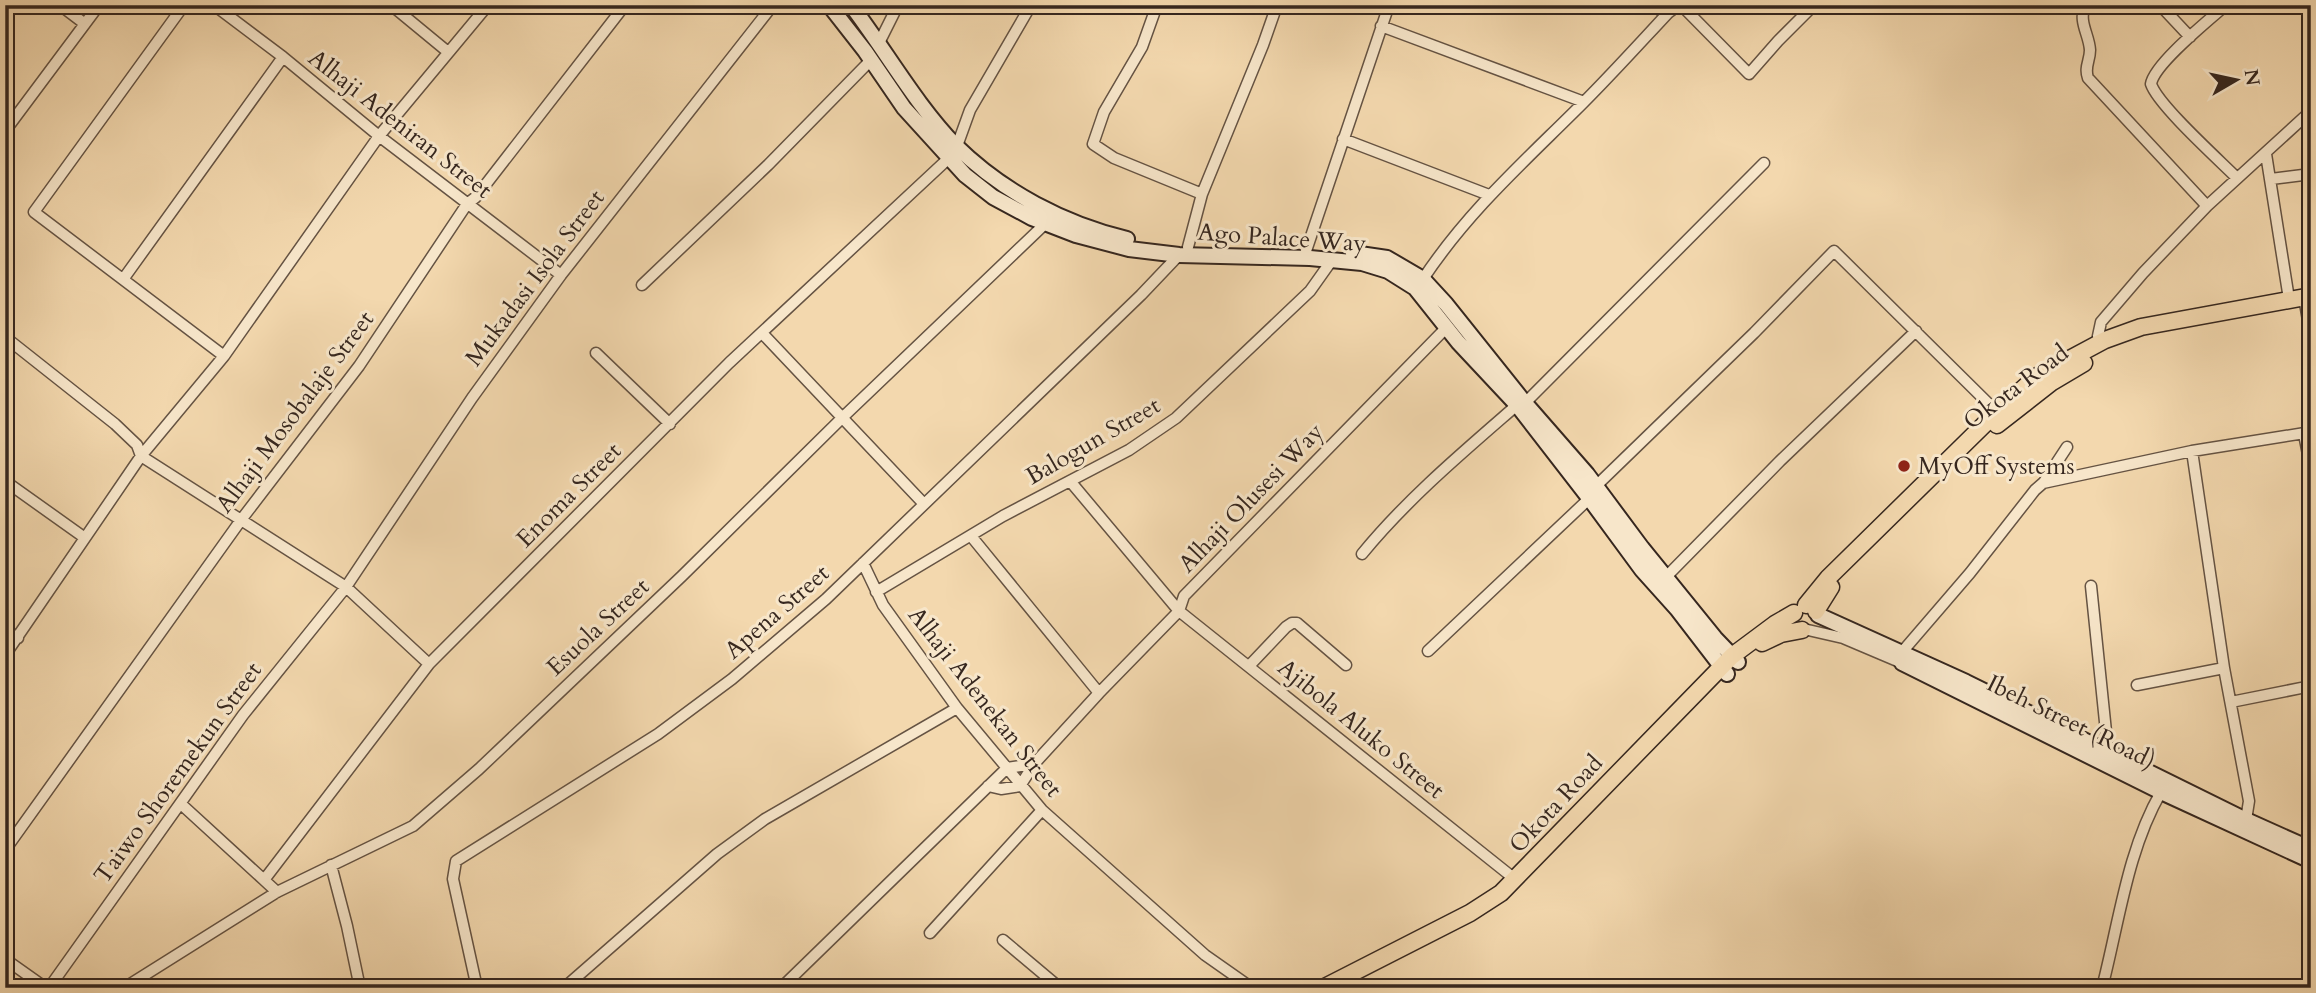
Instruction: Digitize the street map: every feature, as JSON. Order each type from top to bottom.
[{"type":"main road","name":"Ago Palace Way","points":[[840,7],[879,43],[924,107],[965,175],[993,197],[1032,218],[1076,235],[1129,249],[1332,260],[1362,263],[1395,275],[1415,288],[1466,351],[1521,404]]},
{"type":"main road","name":"Ago Palace Way","points":[[840,7],[870,61],[904,108],[953,152],[1008,188],[1058,216],[1125,239],[1183,251],[1306,251],[1387,258],[1423,279],[1453,313],[1521,404],[1666,577],[1729,665]]},
{"type":"main road","name":"Okota Road","points":[[1808,611],[1828,578],[2036,377],[2105,341],[2141,327],[2301,297]]},
{"type":"main road","name":"Okota Road","points":[[1323,988],[1470,913],[1501,893],[1589,800],[1729,665],[1775,624],[1808,611],[1844,571],[2001,422],[2052,382],[2119,342],[2179,321]]},
{"type":"main road","name":"Ago Palace Way","points":[[1595,491],[1642,570],[1729,665]]},
{"type":"main road","points":[[1805,630],[1794,623],[1808,611]]},
{"type":"main road","name":"Ibeh Street (Road)","points":[[1808,611],[2161,792],[2311,861]]},
{"type":"main road","name":"Okota Road","points":[[1342,988],[1462,924],[1510,892],[1729,665],[1769,639],[1805,630]]},
{"type":"main road","name":"Ibeh Street (Road)","points":[[1902,658],[2108,751],[2246,820],[2311,849]]},
{"type":"street","points":[[60,5],[85,24]]},
{"type":"street","points":[[5,131],[99,5]]},
{"type":"street","points":[[184,5],[34,212],[224,356]]},
{"type":"street","name":"Alhaji Adeniran Street","points":[[214,5],[561,275]]},
{"type":"street","points":[[391,5],[448,52]]},
{"type":"street","points":[[5,655],[141,456],[224,356],[379,136],[488,5]]},
{"type":"street","name":"Mukadasi Isola Street","points":[[346,587],[472,398],[561,275],[773,5]]},
{"type":"street","points":[[879,43],[898,5]]},
{"type":"street","points":[[953,152],[970,110],[1031,5]]},
{"type":"street","points":[[1157,5],[1142,47],[1104,112],[1093,144],[1114,158],[1202,194]]},
{"type":"street","points":[[1183,251],[1202,194],[1264,45],[1277,5]]},
{"type":"street","points":[[1306,251],[1389,5]]},
{"type":"street","points":[[1648,5],[1668,13]]},
{"type":"street","points":[[1423,279],[1448,242],[1489,195],[1584,102],[1668,13],[1680,5],[1749,74],[1778,40],[1814,5]]},
{"type":"street","points":[[2085,5],[2082,21],[2090,51],[2086,66],[2088,78],[2207,205]]},
{"type":"street","points":[[2160,5],[2190,37]]},
{"type":"street","points":[[2226,5],[2154,74],[2151,88],[2237,178]]},
{"type":"street","name":"Alhaji Mosobalaje Street","points":[[5,850],[241,520],[359,366],[467,204],[476,197],[623,6]]},
{"type":"street","points":[[1381,26],[1584,102]]},
{"type":"street","points":[[124,278],[283,57]]},
{"type":"street","points":[[642,285],[870,61]]},
{"type":"street","points":[[2105,341],[2098,336],[2101,323],[2116,302],[2207,205],[2311,111]]},
{"type":"street","points":[[1343,139],[1489,195]]},
{"type":"street","name":"Enoma Street","points":[[264,880],[429,664],[729,363],[953,152]]},
{"type":"street","points":[[2266,154],[2311,338]]},
{"type":"street","points":[[1362,554],[1465,450],[1521,404],[1764,163]]},
{"type":"street","points":[[2271,179],[2311,174]]},
{"type":"street","name":"Esuola Street","points":[[124,988],[277,892],[413,826],[479,769],[682,576],[1046,223]]},
{"type":"street","name":"Apena Street","points":[[477,988],[453,879],[456,861],[657,734],[732,679],[863,564],[1183,251]]},
{"type":"street","points":[[1428,651],[1595,491],[1834,251],[1997,412]]},
{"type":"street","name":"Balogun Street","points":[[876,592],[1003,516],[1129,450],[1175,418],[1310,291],[1332,260]]},
{"type":"street","name":"Alhaji Olusesi Way","points":[[1020,786],[1034,764],[1179,611],[1184,596],[1447,327]]},
{"type":"street","points":[[1666,577],[1780,461],[1916,331]]},
{"type":"street","points":[[762,334],[924,504]]},
{"type":"street","points":[[5,337],[136,443],[141,456],[346,587],[429,664]]},
{"type":"street","points":[[596,353],[670,425]]},
{"type":"street","points":[[2043,483],[2192,451],[2307,433],[2311,470]]},
{"type":"street","points":[[1902,658],[2043,483],[2067,447]]},
{"type":"street","points":[[2192,451],[2224,668],[2249,801],[2246,820]]},
{"type":"street","points":[[5,481],[85,538]]},
{"type":"street","name":"Ajibola Aluko Street","points":[[1070,481],[1179,611],[1516,880]]},
{"type":"street","points":[[971,536],[1099,693]]},
{"type":"street","name":"Alhaji Adenekan Street","points":[[863,564],[876,592],[957,708],[1042,810],[1205,955],[1252,988]]},
{"type":"street","points":[[2091,586],[2108,751]]},
{"type":"street","name":"Taiwo Shoremekun Street","points":[[47,988],[243,715],[346,587]]},
{"type":"street","points":[[1250,666],[1292,623],[1297,623],[1346,665]]},
{"type":"street","points":[[5,629],[18,638]]},
{"type":"street","name":"Ibeh Street (Road)","points":[[1805,630],[1843,638],[1902,658]]},
{"type":"street","points":[[2137,685],[2224,668]]},
{"type":"street","points":[[2231,702],[2311,686]]},
{"type":"street","points":[[564,988],[717,854],[765,819],[957,708]]},
{"type":"street","points":[[781,988],[1007,768],[1034,764]]},
{"type":"street","points":[[988,786],[1001,789],[1020,786]]},
{"type":"street","points":[[2102,988],[2137,848],[2151,810],[2161,792]]},
{"type":"street","points":[[181,804],[277,892]]},
{"type":"street","points":[[930,933],[1042,810]]},
{"type":"street","points":[[331,865],[360,988]]},
{"type":"street","points":[[1003,940],[1060,988]]},
{"type":"street","points":[[5,959],[47,988]]},
{"type":"place","name":"MyOff Systems","points":[[1904,466]]}]
